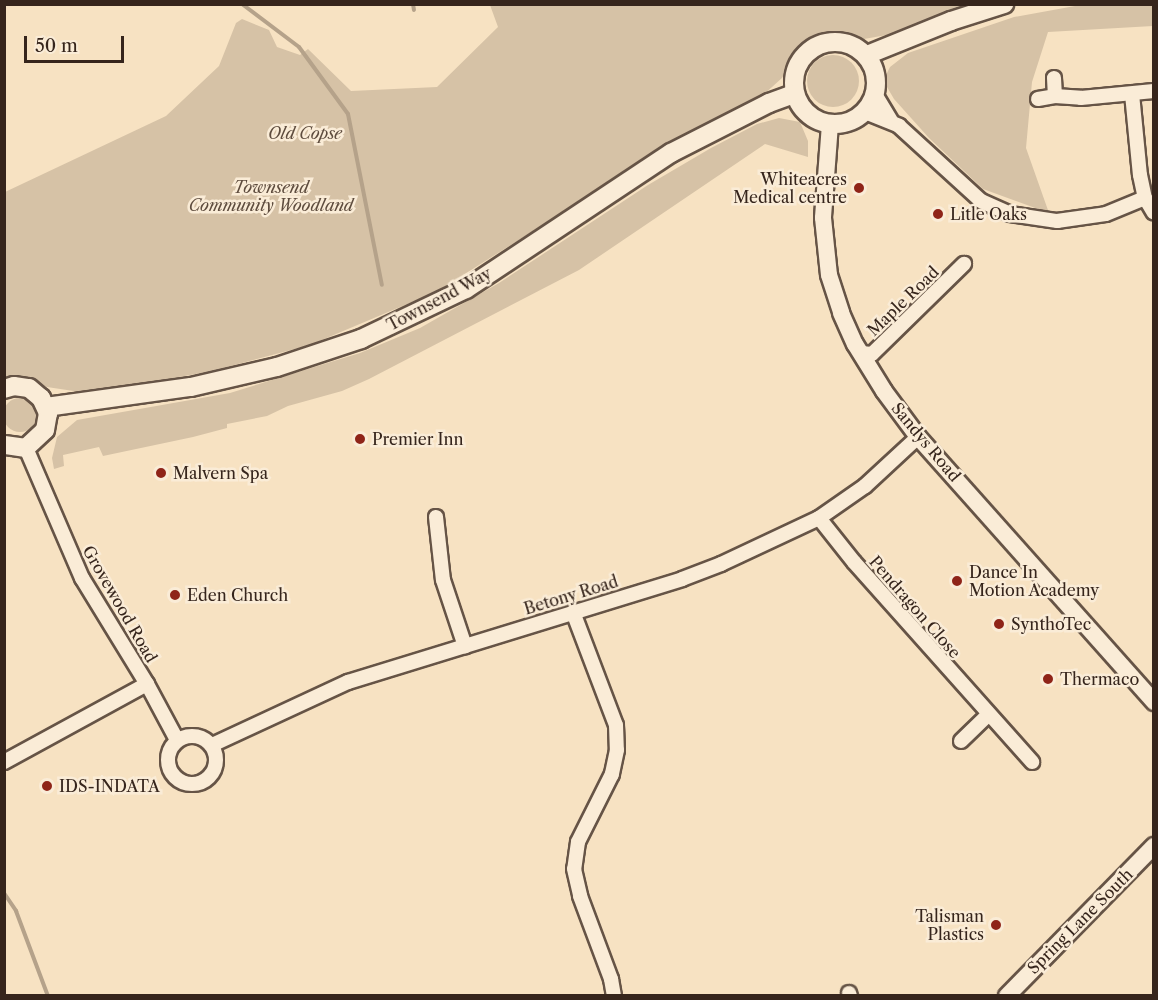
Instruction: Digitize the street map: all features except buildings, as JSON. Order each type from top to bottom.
[{"type":"main road","points":[[867,55],[951,21],[1004,4]]},
{"type":"main road","points":[[829,41],[843,41],[856,46],[867,55],[876,74],[875,94],[865,112],[849,123],[830,124],[814,119],[802,108],[794,94],[793,80],[796,66],[804,54],[815,45],[829,41]]},
{"type":"main road","name":"Townsend Way","points":[[46,407],[191,387],[277,367],[361,339],[466,289],[671,153],[769,103],[794,94]]},
{"type":"main road","points":[[4,389],[14,386],[29,388],[41,398],[46,407],[45,430],[26,448],[4,445]]},
{"type":"street","points":[[1054,78],[1055,96]]},
{"type":"street","points":[[1038,99],[1055,96],[1081,98],[1154,91]]},
{"type":"street","points":[[875,94],[891,121]]},
{"type":"street","points":[[1132,94],[1140,175],[1146,198],[1154,213]]},
{"type":"street","points":[[865,112],[891,121],[917,141],[981,201],[1010,214],[1057,221],[1106,214],[1146,198]]},
{"type":"street","name":"Sandys Road","points":[[830,124],[823,218],[829,275],[841,313],[861,353],[884,391],[918,437],[1154,702]]},
{"type":"street","name":"Maple Road","points":[[861,353],[872,354],[964,264]]},
{"type":"street","name":"Betony Road","points":[[212,745],[348,682],[682,579],[819,518],[865,486],[918,437]]},
{"type":"street","name":"Grovewood Road","points":[[26,448],[82,578],[147,684],[177,740]]},
{"type":"street","points":[[436,517],[443,580],[465,646]]},
{"type":"street","name":"Pendragon Close","points":[[819,518],[854,562],[1032,762]]},
{"type":"street","points":[[573,612],[616,725],[617,750],[612,774],[578,842],[574,869],[580,896],[611,979],[614,996]]},
{"type":"street","points":[[4,762],[147,684]]},
{"type":"street","points":[[961,741],[988,715]]},
{"type":"street","points":[[189,735],[202,737],[212,745],[216,755],[216,766],[210,776],[202,782],[190,784],[174,776],[169,768],[171,748],[177,740],[189,735]]},
{"type":"street","name":"Spring Lane South","points":[[1007,996],[1154,846]]},
{"type":"green space","points":[[1086,4],[1153,5],[1153,26],[1048,32],[1032,82],[1026,148],[1049,213],[983,189],[929,138],[894,99],[887,87],[886,75],[890,67],[908,53],[1014,17]]},
{"type":"green space","name":"Townsend Community Woodland","points":[[490,5],[978,5],[898,33],[864,39],[824,35],[798,48],[782,78],[761,97],[670,144],[438,291],[310,345],[212,371],[113,389],[80,392],[47,387],[24,379],[5,382],[5,192],[166,116],[219,66],[236,23],[242,19],[269,30],[277,47],[300,55],[308,49],[351,91],[437,87],[498,27]]},
{"type":"green space","points":[[828,55],[838,55],[847,59],[855,67],[859,81],[855,95],[847,103],[838,107],[828,107],[819,103],[811,95],[807,86],[807,76],[811,67],[819,59]]},
{"type":"green space","points":[[779,118],[800,122],[808,141],[808,157],[765,144],[579,270],[369,379],[342,391],[288,406],[267,416],[227,424],[227,428],[193,437],[103,456],[99,447],[63,455],[64,466],[54,469],[52,458],[57,437],[77,420],[230,393],[360,353],[420,328],[499,283],[648,185],[711,148],[757,124]]},
{"type":"green space","points":[[20,398],[32,403],[37,415],[32,427],[20,432],[8,427],[3,415],[8,403]]},
{"type":"waterway","points":[[242,4],[299,47],[348,114],[382,285]]},
{"type":"waterway","points":[[413,4],[414,10]]},
{"type":"waterway","points":[[4,893],[16,911],[48,996]]},
{"type":"place","name":"Whiteacres Medical centre","points":[[859,188]]},
{"type":"place","name":"Litle Oaks","points":[[938,214]]},
{"type":"place","name":"Premier Inn","points":[[360,439]]},
{"type":"place","name":"Malvern Spa","points":[[161,473]]},
{"type":"place","name":"Dance In Motion Academy","points":[[957,581]]},
{"type":"place","name":"Eden Church","points":[[175,595]]},
{"type":"place","name":"SynthoTec","points":[[999,624]]},
{"type":"place","name":"Thermaco","points":[[1048,679]]},
{"type":"place","name":"IDS-INDATA","points":[[47,786]]},
{"type":"place","name":"Talisman Plastics","points":[[996,925]]},
{"type":"park label","name":"Old Copse","points":[[305,133]]}]
